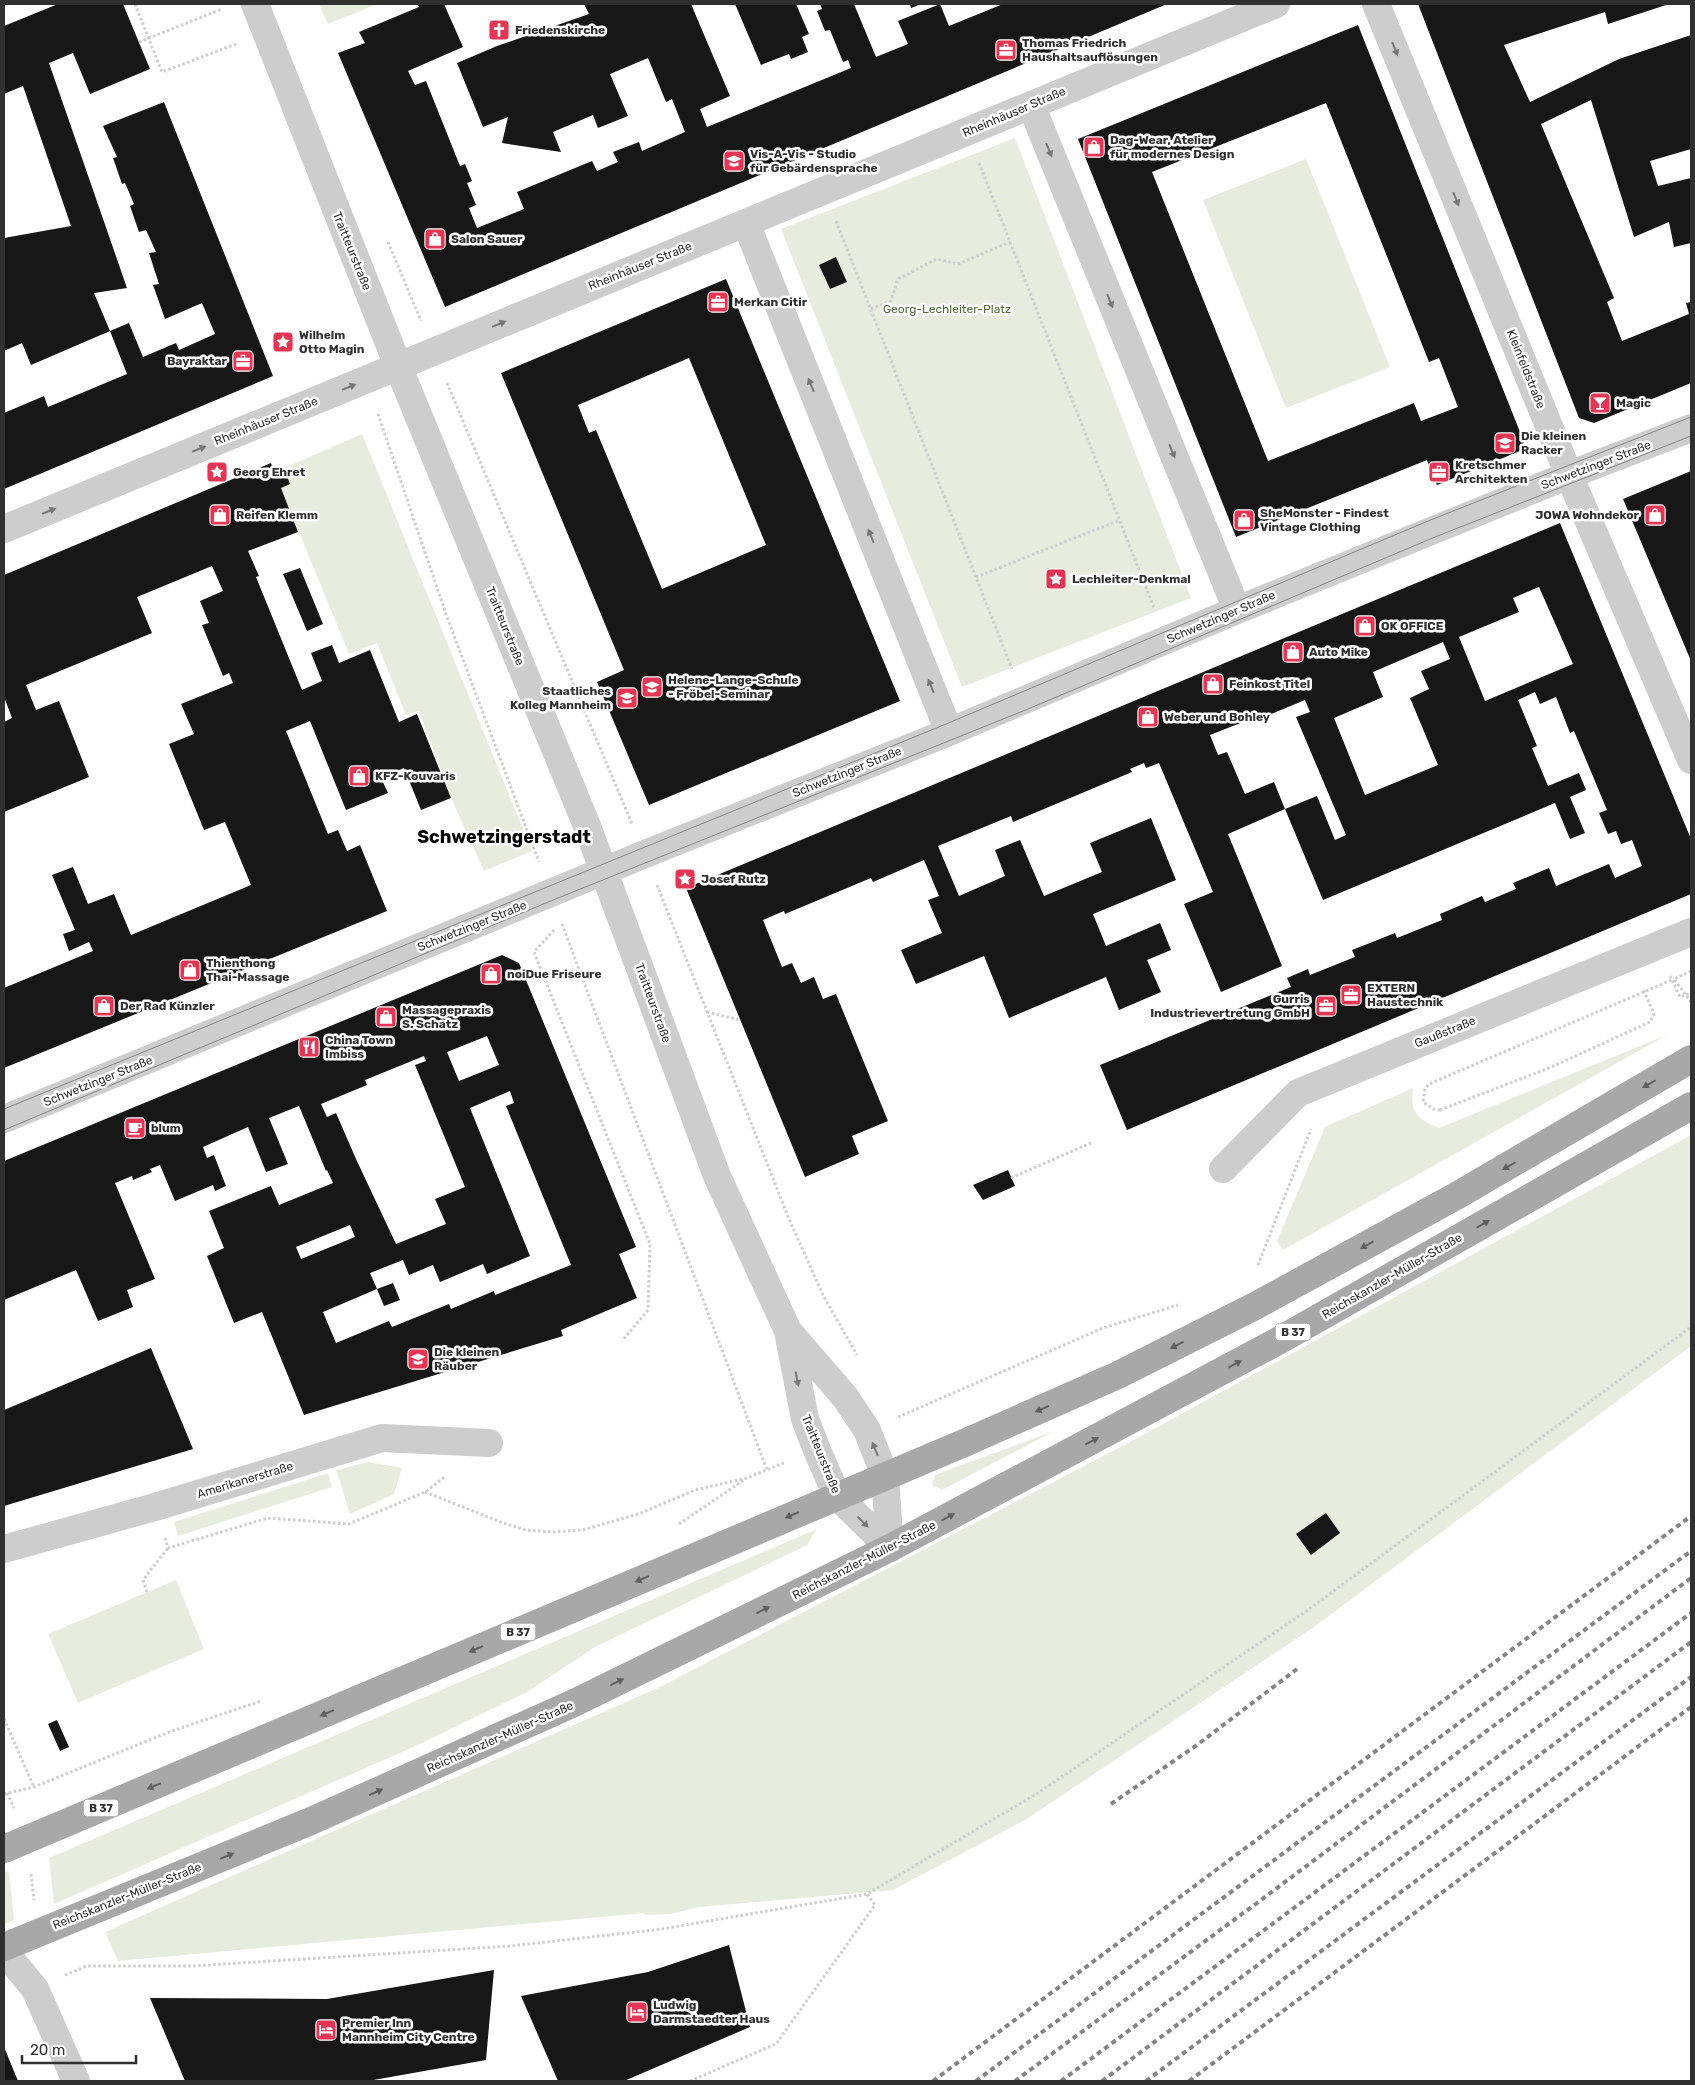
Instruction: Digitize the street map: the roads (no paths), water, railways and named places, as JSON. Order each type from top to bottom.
[{"type":"main road","name":"B 37","points":[[15,1844],[885,1476],[1118,1375],[1256,1305],[1458,1195],[1691,1059]]},
{"type":"main road","name":"Reichskanzler-Müller-Straße","points":[[4,1947],[311,1821],[565,1708],[890,1548],[1278,1341],[1691,1106]]},
{"type":"street","name":"Traitteurstraße","points":[[254,4],[398,366],[604,871],[717,1176],[788,1331],[805,1419],[817,1450],[836,1496],[890,1548]]},
{"type":"street","name":"Rheinhäuser Straße","points":[[4,529],[1276,4]]},
{"type":"street","name":"Kleinfeldstraße","points":[[1376,4],[1570,475],[1691,760]]},
{"type":"street","points":[[1031,105],[1237,610]]},
{"type":"street","points":[[746,223],[950,732]]},
{"type":"street","name":"Schwetzinger Straße","points":[[4,1120],[644,854],[950,732],[1237,610],[1691,428]]},
{"type":"street","name":"Gaußstraße","points":[[1222,1169],[1298,1093],[1691,932]]},
{"type":"street","name":"Traitteurstraße","points":[[788,1331],[846,1397],[867,1430],[885,1476],[890,1548]]},
{"type":"street","name":"Amerikanerstraße","points":[[4,1549],[155,1507],[382,1438],[490,1443]]},
{"type":"street","points":[[4,1952],[35,1989],[76,2081]]},
{"type":"tram line","points":[[4,1109],[946,724],[1428,521],[1691,417]]},
{"type":"tram line","points":[[4,1130],[553,900],[1028,709],[1435,537],[1691,436]]},
{"type":"railway","points":[[933,2081],[1691,1516]]},
{"type":"railway","points":[[976,2081],[1691,1551]]},
{"type":"railway","points":[[1015,2081],[1257,1903],[1691,1578]]},
{"type":"railway","points":[[1061,2081],[1691,1613]]},
{"type":"railway","points":[[1102,2081],[1691,1642]]},
{"type":"railway","points":[[1111,1804],[1197,1745],[1297,1669]]},
{"type":"railway","points":[[1146,2081],[1691,1677]]},
{"type":"railway","points":[[1189,2081],[1691,1707]]},
{"type":"place","name":"Friedenskirche","points":[[499,30]]},
{"type":"place","name":"Thomas Friedrich Haushaltsauflösungen","points":[[1006,50]]},
{"type":"place","name":"Dag-Wear, Atelier für modernes Design","points":[[1094,147]]},
{"type":"place","name":"Vis-A-Vis - Studio für Gebärdensprache","points":[[734,161]]},
{"type":"place","name":"Salon Sauer","points":[[435,239]]},
{"type":"place","name":"Merkan Citir","points":[[718,302]]},
{"type":"place","name":"Wilhelm Otto Magin","points":[[283,342]]},
{"type":"place","name":"Bayraktar","points":[[243,361]]},
{"type":"place","name":"Magic","points":[[1600,403]]},
{"type":"place","name":"Die kleinen Racker","points":[[1505,443]]},
{"type":"place","name":"Georg Ehret","points":[[217,472]]},
{"type":"place","name":"Kretschmer Architekten","points":[[1439,472]]},
{"type":"place","name":"Reifen Klemm","points":[[220,515]]},
{"type":"place","name":"JOWA Wohndekor","points":[[1655,515]]},
{"type":"place","name":"SheMonster - Findest Vintage Clothing","points":[[1244,520]]},
{"type":"place","name":"Lechleiter-Denkmal","points":[[1056,579]]},
{"type":"place","name":"OK OFFICE","points":[[1365,626]]},
{"type":"place","name":"Auto Mike","points":[[1293,652]]},
{"type":"place","name":"Feinkost Titel","points":[[1213,684]]},
{"type":"place","name":"Helene-Lange-Schule - Fröbel-Seminar","points":[[652,687]]},
{"type":"place","name":"Staatliches Kolleg Mannheim","points":[[627,698]]},
{"type":"place","name":"Weber und Bohley","points":[[1148,717]]},
{"type":"place","name":"KFZ-Kouvaris","points":[[359,776]]},
{"type":"place","name":"Josef Rutz","points":[[685,879]]},
{"type":"place","name":"Thienthong Thai-Massage","points":[[190,970]]},
{"type":"place","name":"noiDue Friseure","points":[[491,974]]},
{"type":"place","name":"EXTERN Haustechnik","points":[[1351,995]]},
{"type":"place","name":"Der Rad Künzler","points":[[104,1006]]},
{"type":"place","name":"Gurris Industrievertretung GmbH","points":[[1326,1006]]},
{"type":"place","name":"Massagepraxis S. Schatz","points":[[386,1017]]},
{"type":"place","name":"China Town Imbiss","points":[[309,1047]]},
{"type":"place","name":"blum","points":[[135,1128]]},
{"type":"place","name":"Die kleinen Räuber","points":[[418,1359]]},
{"type":"place","name":"Ludwig Darmstaedter Haus","points":[[637,2012]]},
{"type":"place","name":"Premier Inn Mannheim City Centre","points":[[326,2030]]},
{"type":"district","name":"Schwetzingerstadt","points":[[504,837]]},
{"type":"park label","name":"Georg-Lechleiter-Platz","points":[[947,309]]}]
